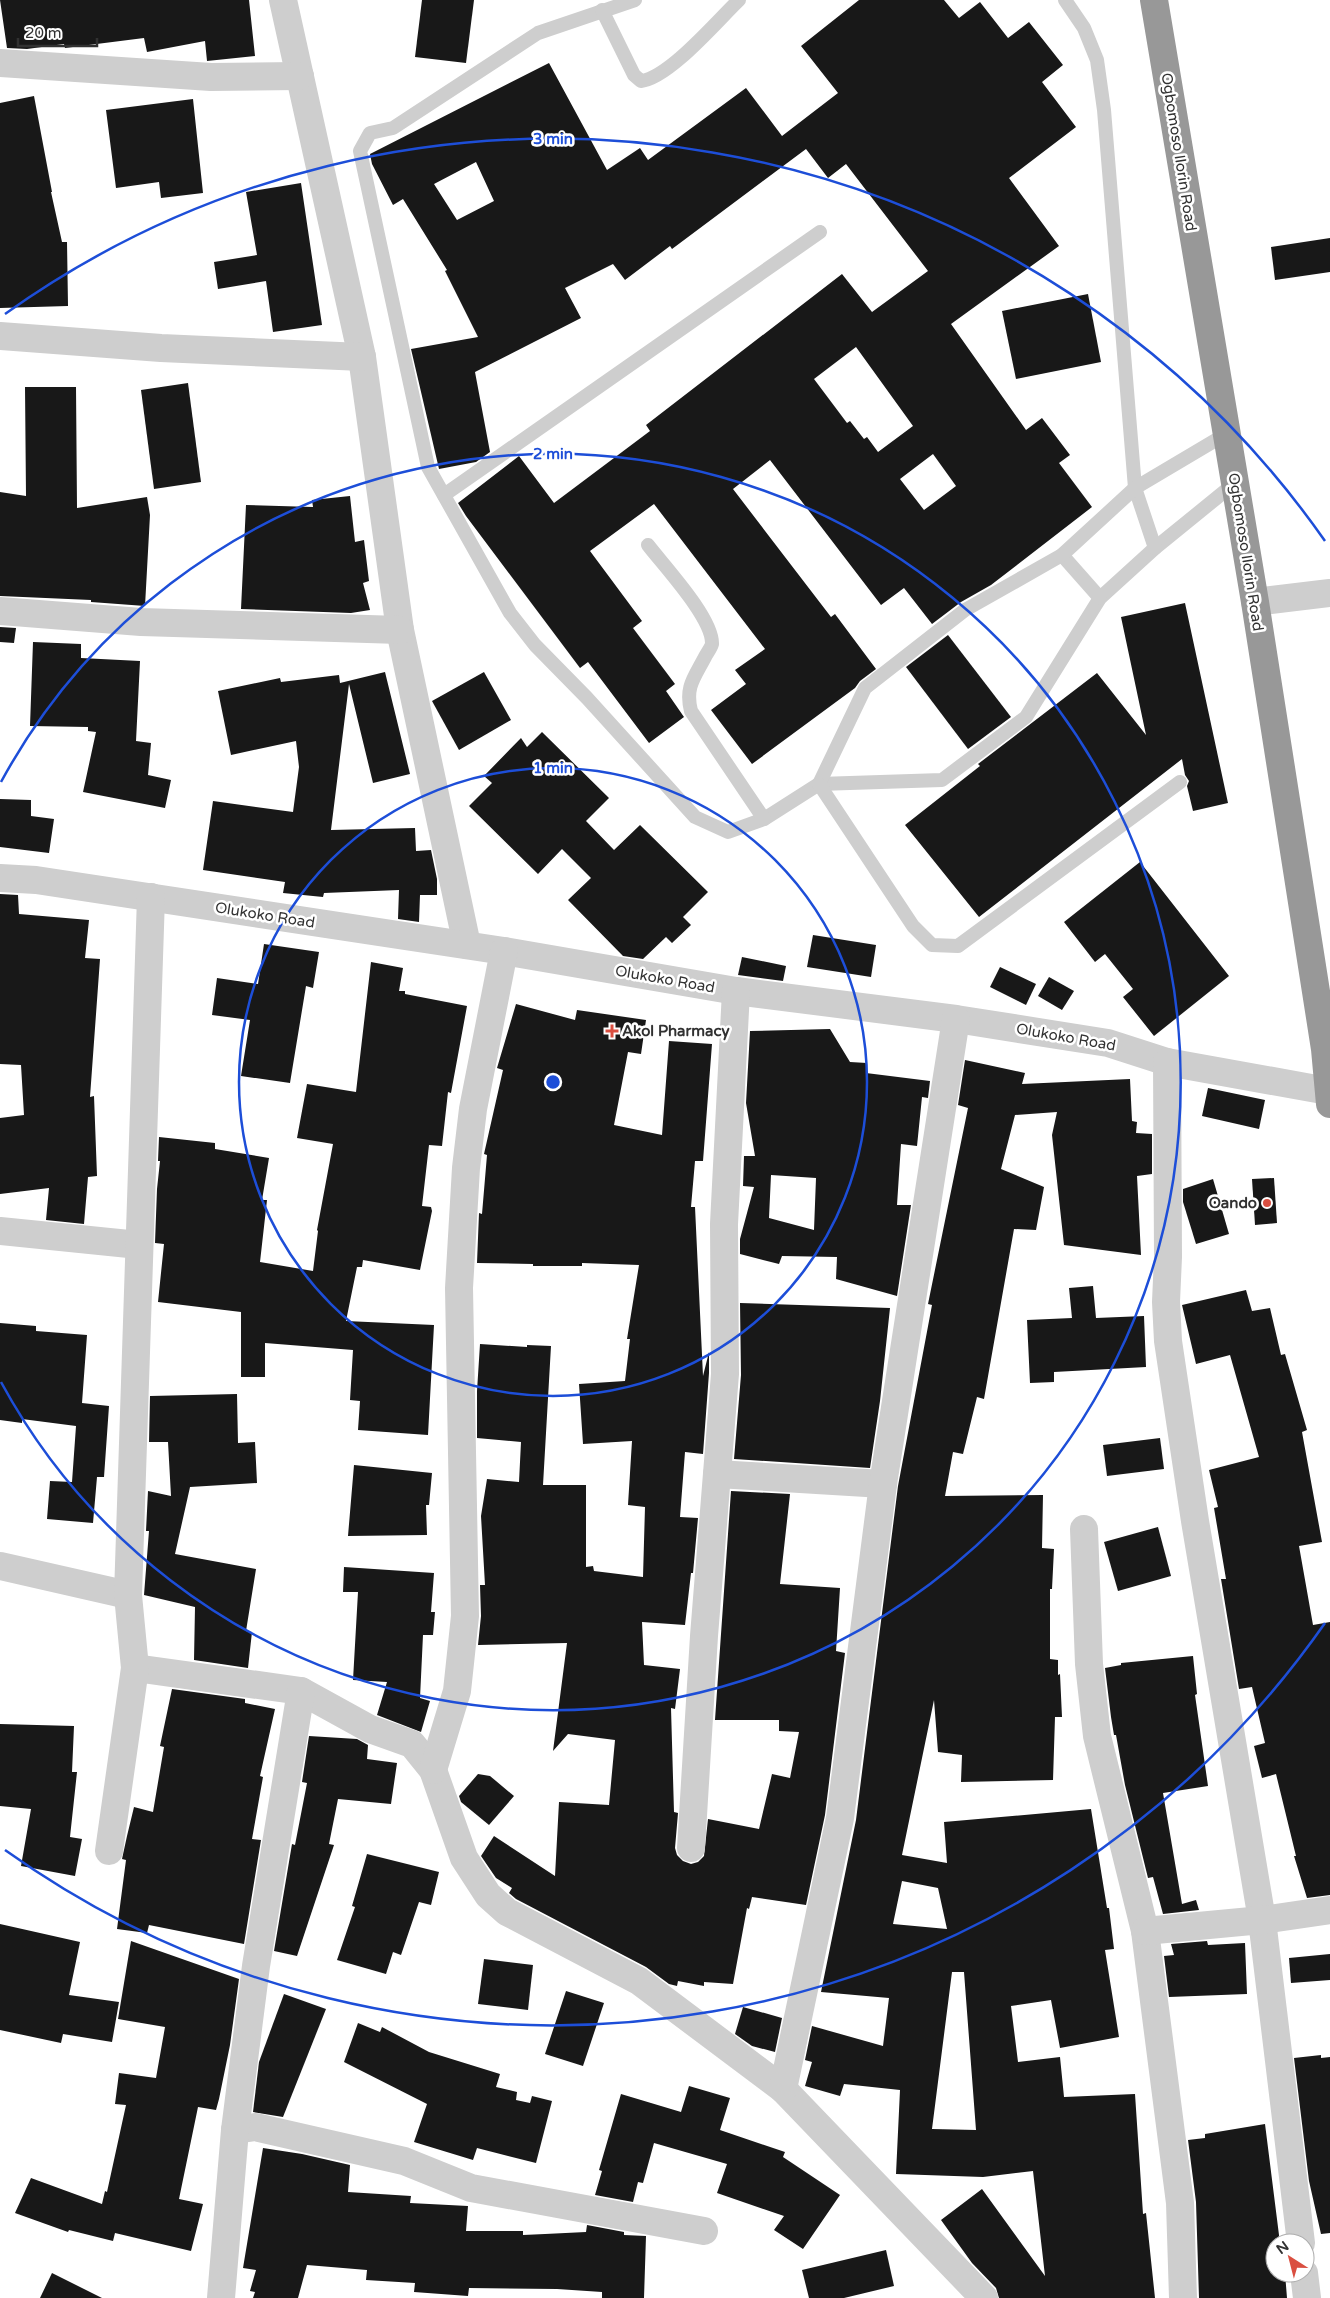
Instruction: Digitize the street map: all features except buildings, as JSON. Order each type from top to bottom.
[{"type":"highway","name":"Ogbomoso Ilorin Road","points":[[1154,0],[1327,1049],[1329,1098]]},
{"type":"street","points":[[283,0],[362,357],[400,630],[467,945]]},
{"type":"street","points":[[0,63],[211,78],[300,76]]},
{"type":"street","points":[[0,336],[161,348],[362,357]]},
{"type":"street","points":[[1254,602],[1330,592]]},
{"type":"street","points":[[0,611],[141,622],[400,630]]},
{"type":"street","name":"Olukoko Road","points":[[0,878],[36,880],[151,897],[467,945],[736,991],[956,1018],[1108,1043],[1167,1062],[1329,1098]]},
{"type":"street","points":[[109,1851],[135,1668],[128,1595],[138,1245],[151,897]]},
{"type":"street","points":[[433,1770],[457,1692],[465,1616],[459,1288],[466,1168],[473,1109],[504,951]]},
{"type":"street","points":[[691,1848],[704,1636],[725,1374],[724,1224],[736,991]]},
{"type":"street","points":[[783,2089],[840,1818],[883,1484],[956,1018]]},
{"type":"street","points":[[1167,1062],[1168,1257],[1166,1302],[1168,1341],[1195,1521],[1262,1920],[1300,2233]]},
{"type":"street","points":[[0,1231],[138,1245]]},
{"type":"street","points":[[717,1474],[883,1484]]},
{"type":"street","points":[[1084,1529],[1088,1664],[1097,1736],[1145,1931],[1180,2202],[1183,2298]]},
{"type":"street","points":[[0,1566],[128,1595]]},
{"type":"street","points":[[135,1668],[302,1691],[370,1729],[412,1744],[433,1770],[464,1858],[488,1895],[507,1912],[639,1981],[783,2089],[984,2298]]},
{"type":"street","points":[[221,2298],[235,2130],[257,1958],[302,1691]]},
{"type":"street","points":[[1145,1931],[1262,1920],[1330,1910]]},
{"type":"street","points":[[235,2130],[255,2127],[404,2161],[471,2188],[704,2231]]},
{"type":"street","points":[[1305,2283],[1307,2298]]},
{"type":"lane","points":[[635,0],[538,33],[393,128],[370,133],[360,151],[428,467],[510,613],[534,645],[587,698],[695,816],[728,832],[764,818],[819,784],[942,780],[1026,717],[1100,598],[1155,548],[1234,483]]},
{"type":"lane","points":[[602,10],[634,75],[641,82],[650,80],[667,70],[739,0]]},
{"type":"lane","points":[[1065,0],[1084,28],[1097,60],[1104,110],[1134,488],[1155,548]]},
{"type":"lane","points":[[444,495],[820,232]]},
{"type":"lane","points":[[819,784],[865,688],[965,610],[1062,555],[1134,488],[1226,434]]},
{"type":"lane","points":[[648,545],[700,612],[710,628],[712,645],[693,676],[688,696],[692,711],[764,818]]},
{"type":"lane","points":[[1062,555],[1100,598]]},
{"type":"lane","points":[[819,784],[913,926],[932,945],[958,946],[1180,782]]},
{"type":"place","name":"Akol Pharmacy","points":[[612,1031]]},
{"type":"place","name":"Oando","points":[[1267,1203]]}]
